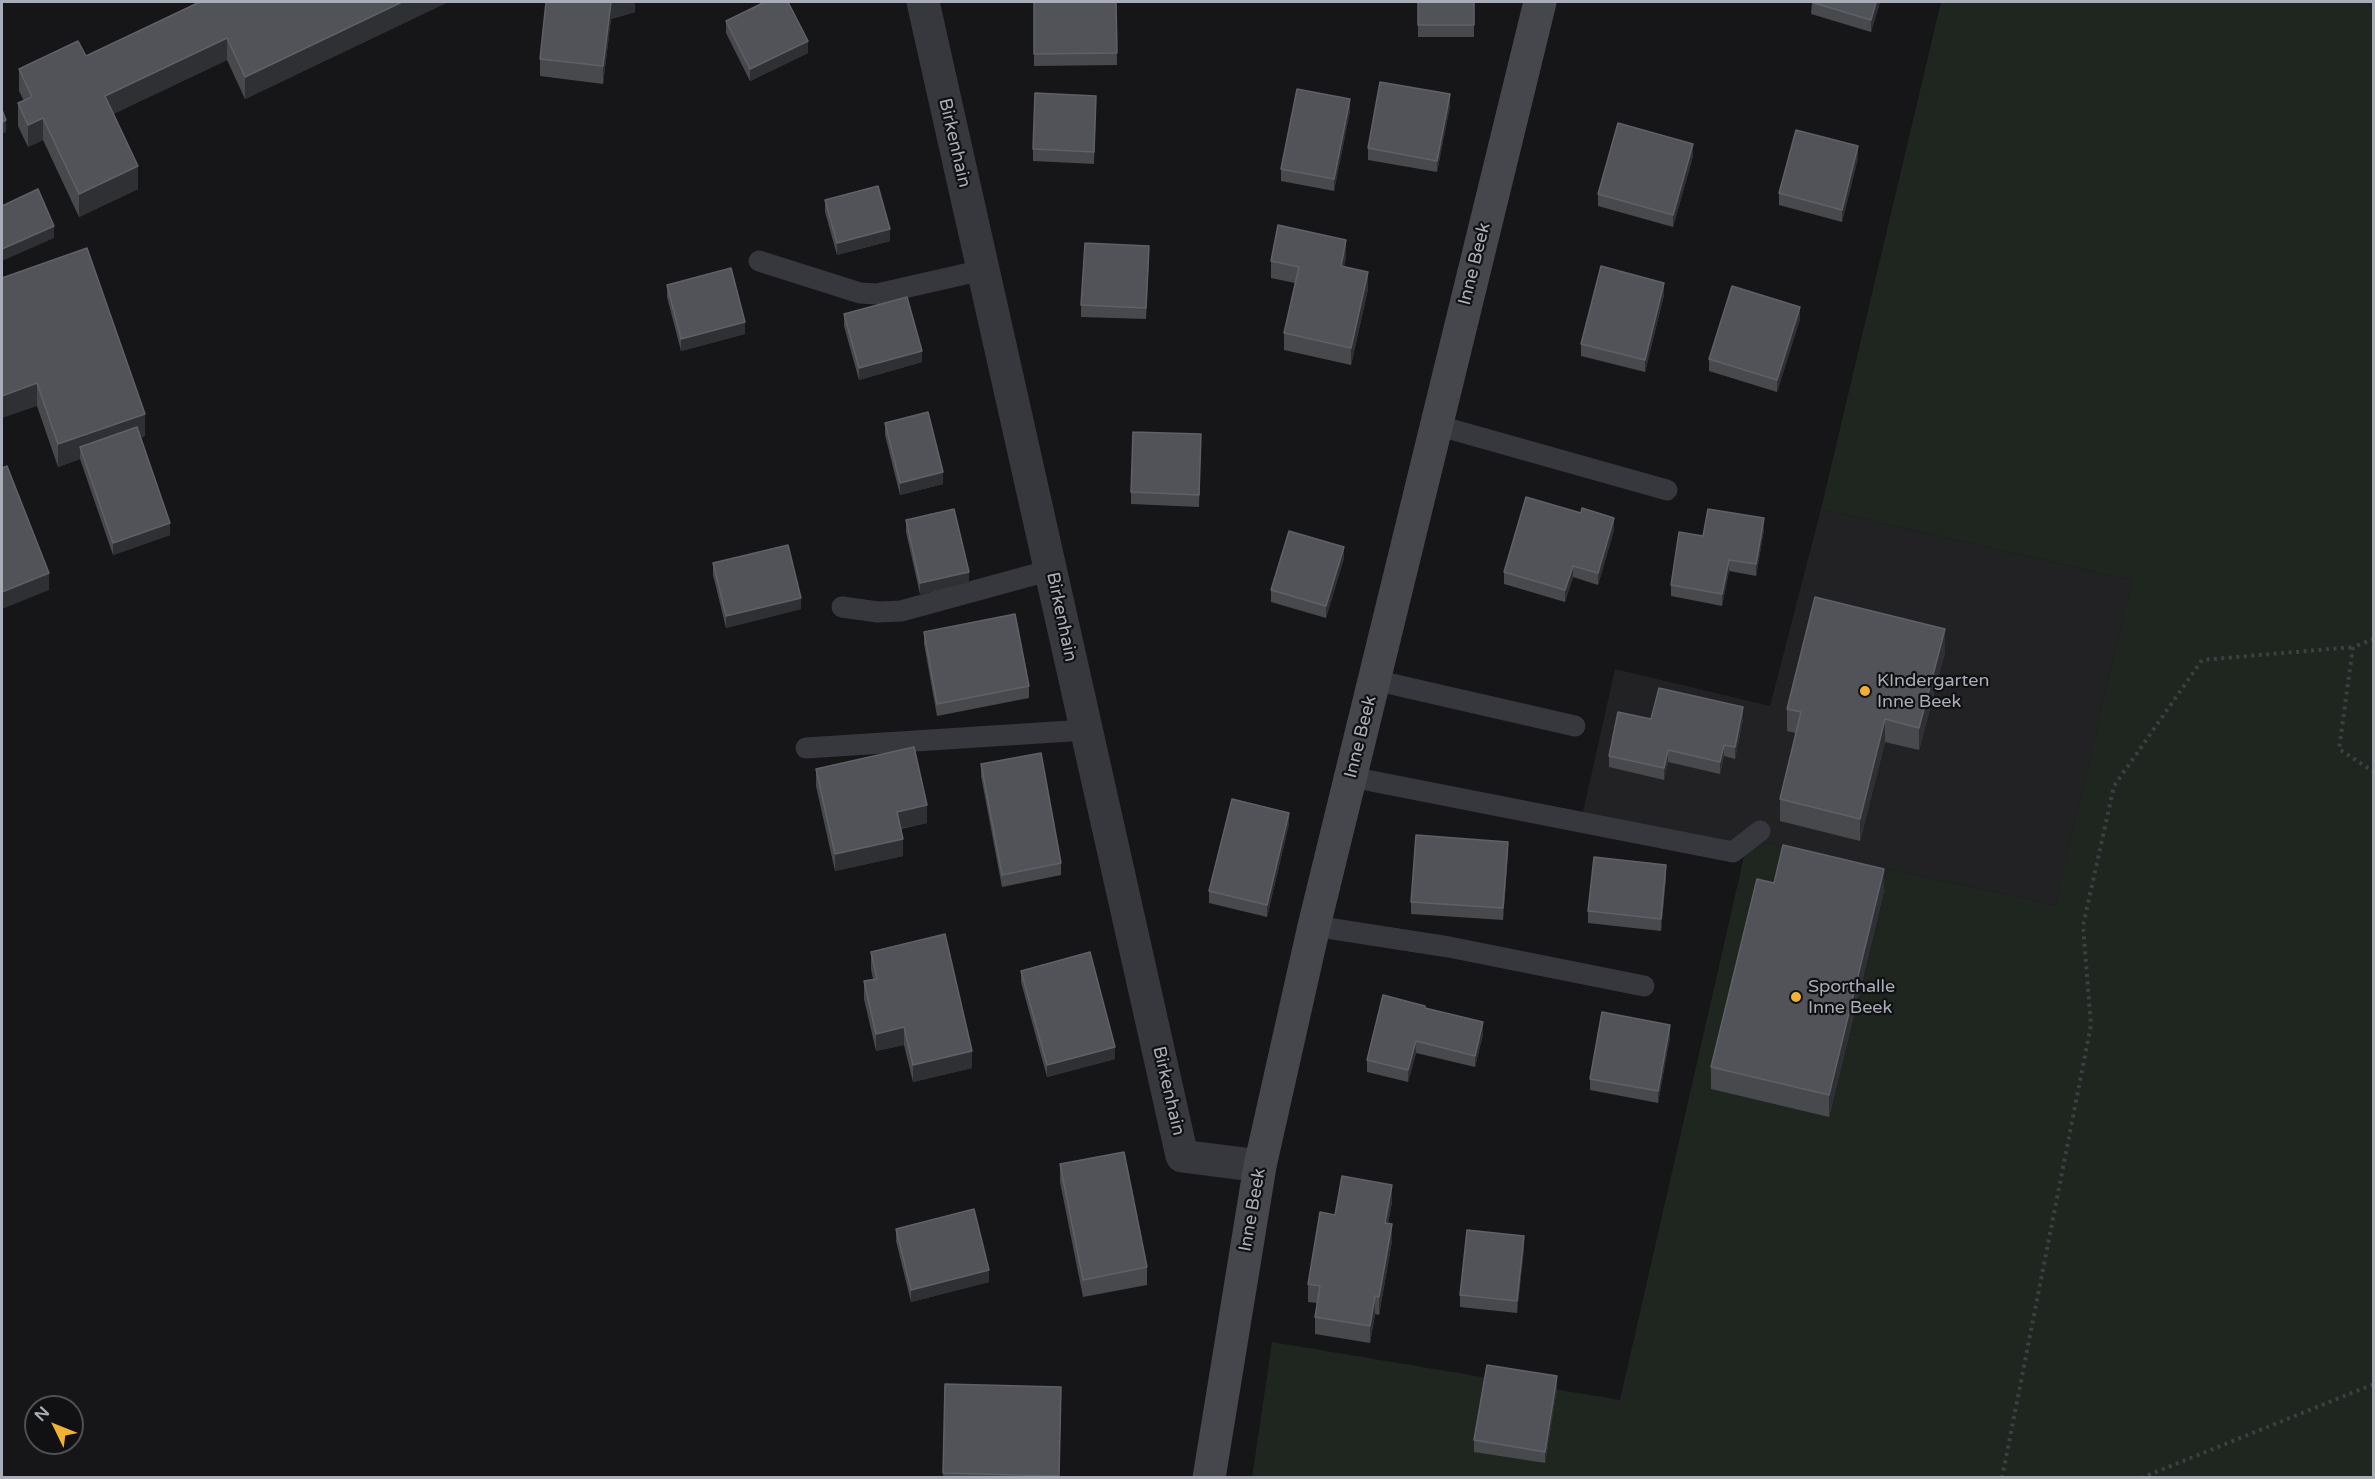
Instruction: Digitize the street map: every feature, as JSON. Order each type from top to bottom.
[{"type":"street","name":"Birkenhain","points":[[923,2],[1182,1156],[1260,1166]]},
{"type":"street","name":"Inne Beek","points":[[1209,1478],[1260,1166],[1314,926],[1540,2]]},
{"type":"lane","points":[[759,261],[841,288],[860,293],[877,294],[983,270]]},
{"type":"lane","points":[[1436,425],[1667,490]]},
{"type":"lane","points":[[842,607],[878,612],[901,611],[1051,570]]},
{"type":"lane","points":[[1374,681],[1575,726]]},
{"type":"lane","points":[[806,748],[1086,730]]},
{"type":"lane","points":[[1351,777],[1733,852],[1760,831]]},
{"type":"lane","points":[[1314,926],[1449,947],[1644,986]]},
{"type":"path","points":[[2002,1478],[2091,1024],[2083,926],[2114,786],[2202,660],[2353,647],[2373,639]]},
{"type":"path","points":[[2353,647],[2339,749],[2373,772]]},
{"type":"path","points":[[2141,1478],[2373,1384]]},
{"type":"shaded area","points":[[1941,2],[2373,2],[2373,1477],[1252,1478],[1272,1342],[1620,1400],[1748,839],[2055,905],[2132,580],[1821,509]]},
{"type":"shaded area","points":[[1821,509],[2132,580],[2055,905],[1748,839],[1733,852],[1581,821],[1615,669],[1770,706]]},
{"type":"building","points":[[200,2],[402,2],[245,77],[227,38],[105,96],[138,166],[79,194],[43,118],[28,125],[18,103],[32,97],[19,69],[78,41],[86,56]]},
{"type":"building","points":[[546,2],[611,2],[603,66],[540,59]]},
{"type":"building","points":[[765,2],[788,2],[808,41],[750,69],[726,21]]},
{"type":"building","points":[[1034,2],[1116,2],[1117,53],[1034,54]]},
{"type":"building","points":[[1418,2],[1474,2],[1474,25],[1418,25]]},
{"type":"building","points":[[1811,2],[1876,2],[1871,20]]},
{"type":"building","points":[[1380,82],[1450,94],[1437,161],[1368,148]]},
{"type":"building","points":[[1297,89],[1350,99],[1334,179],[1281,169]]},
{"type":"building","points":[[1035,93],[1096,96],[1094,152],[1033,149]]},
{"type":"building","points":[[2,110],[6,120],[2,122]]},
{"type":"building","points":[[1618,123],[1693,144],[1673,215],[1598,194]]},
{"type":"building","points":[[1796,130],[1858,146],[1842,210],[1779,193]]},
{"type":"building","points":[[878,186],[890,229],[837,243],[825,200]]},
{"type":"building","points":[[38,189],[54,226],[2,249],[2,206]]},
{"type":"building","points":[[1278,225],[1346,240],[1341,266],[1368,272],[1351,348],[1284,333],[1299,267],[1271,261]]},
{"type":"building","points":[[1085,243],[1149,246],[1146,308],[1081,305]]},
{"type":"building","points":[[87,248],[145,414],[58,444],[37,383],[2,396],[2,278]]},
{"type":"building","points":[[1601,266],[1664,283],[1645,360],[1581,344]]},
{"type":"building","points":[[731,268],[745,322],[681,339],[667,285]]},
{"type":"building","points":[[1732,286],[1800,307],[1777,380],[1709,359]]},
{"type":"building","points":[[907,297],[922,351],[859,368],[844,314]]},
{"type":"building","points":[[928,412],[943,472],[900,483],[885,423]]},
{"type":"building","points":[[137,427],[170,523],[113,543],[80,447]]},
{"type":"building","points":[[1133,432],[1201,434],[1199,495],[1131,492]]},
{"type":"building","points":[[7,466],[49,573],[2,592],[2,468]]},
{"type":"building","points":[[1526,497],[1581,513],[1582,508],[1614,518],[1598,573],[1573,566],[1565,590],[1504,572]]},
{"type":"building","points":[[954,509],[969,572],[920,583],[906,520]]},
{"type":"building","points":[[1708,509],[1764,518],[1756,564],[1729,560],[1722,594],[1671,585],[1679,532],[1703,536]]},
{"type":"building","points":[[1289,531],[1344,547],[1326,606],[1271,590]]},
{"type":"building","points":[[788,545],[801,598],[726,616],[713,563]]},
{"type":"building","name":"KIndergarten Inne Beek","points":[[1815,597],[1945,629],[1919,728],[1885,719],[1860,819],[1780,799],[1801,712],[1787,709]]},
{"type":"building","points":[[1015,614],[1029,686],[937,704],[924,632]]},
{"type":"building","points":[[1659,688],[1743,707],[1735,747],[1724,745],[1720,762],[1668,750],[1664,768],[1609,756],[1618,712],[1651,719]]},
{"type":"building","points":[[914,747],[927,805],[897,812],[903,839],[835,854],[816,769]]},
{"type":"building","points":[[1041,753],[1061,863],[1002,875],[981,764]]},
{"type":"building","points":[[1232,799],[1289,813],[1267,905],[1209,891]]},
{"type":"building","points":[[1416,835],[1508,842],[1503,908],[1411,902]]},
{"type":"building","name":"Sporthalle Inne Beek","points":[[1783,845],[1884,869],[1829,1095],[1711,1067],[1757,879],[1774,883]]},
{"type":"building","points":[[1594,857],[1666,865],[1661,919],[1588,911]]},
{"type":"building","points":[[945,934],[972,1051],[913,1065],[904,1027],[876,1034],[864,981],[877,979],[871,952]]},
{"type":"building","points":[[1090,952],[1115,1047],[1047,1065],[1021,971]]},
{"type":"building","points":[[1383,995],[1483,1022],[1475,1056],[1416,1041],[1408,1070],[1367,1060]]},
{"type":"building","points":[[1602,1012],[1670,1025],[1658,1091],[1590,1079]]},
{"type":"building","points":[[1124,1152],[1147,1267],[1083,1280],[1060,1164]]},
{"type":"building","points":[[1342,1176],[1392,1185],[1385,1223],[1392,1224],[1379,1297],[1375,1296],[1370,1326],[1315,1317],[1320,1286],[1308,1284],[1320,1212],[1335,1215]]},
{"type":"building","points":[[974,1209],[989,1270],[911,1290],[896,1229]]},
{"type":"building","points":[[1467,1230],[1524,1236],[1517,1301],[1460,1295]]},
{"type":"building","points":[[1487,1365],[1557,1376],[1545,1452],[1474,1440]]},
{"type":"building","points":[[945,1384],[1061,1387],[1059,1476],[943,1473]]},
{"type":"place","name":"KIndergarten Inne Beek","points":[[1865,691]]},
{"type":"place","name":"Sporthalle Inne Beek","points":[[1796,997]]}]
